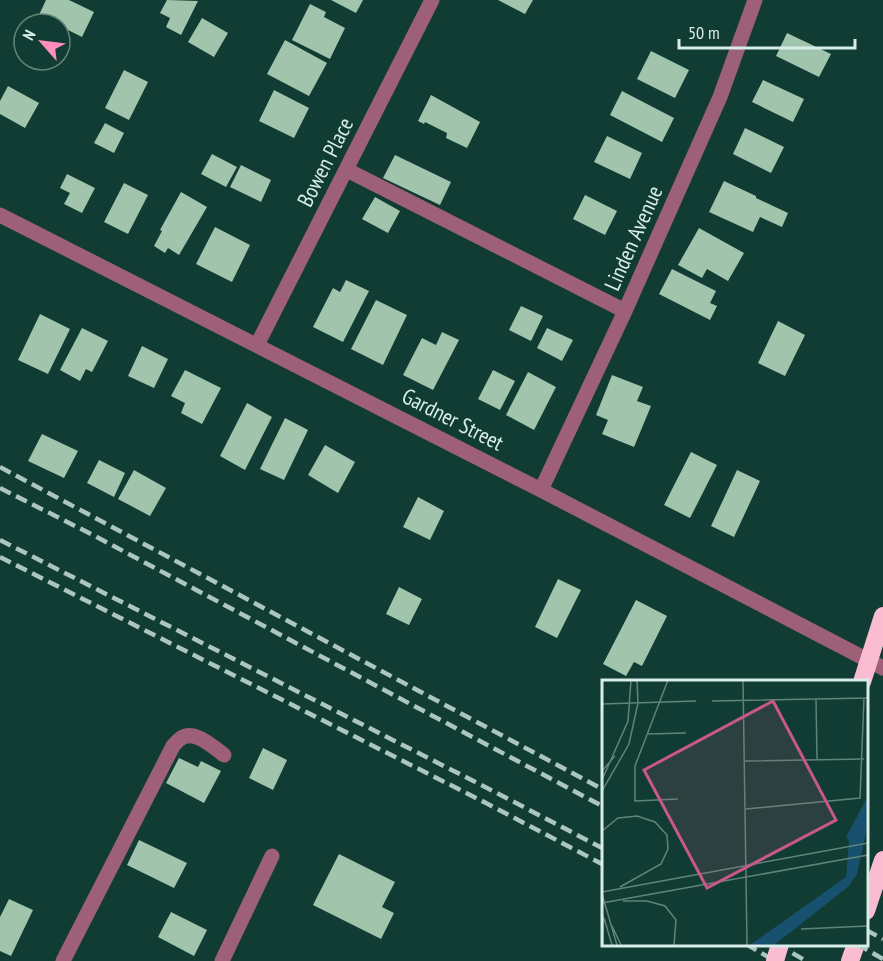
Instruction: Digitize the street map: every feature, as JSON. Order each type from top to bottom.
[{"type":"highway","points":[[863,680],[883,616]]},
{"type":"highway","points":[[868,908],[883,860]]},
{"type":"highway","points":[[775,961],[780,946]]},
{"type":"highway","points":[[850,961],[856,946]]},
{"type":"street","name":"Bowen Place","points":[[257,345],[432,0]]},
{"type":"street","name":"Linden Avenue","points":[[541,490],[625,311],[720,97],[755,0]]},
{"type":"street","points":[[346,170],[625,311]]},
{"type":"street","name":"Gardner Street","points":[[0,215],[541,490],[883,668]]},
{"type":"street","points":[[63,961],[173,747],[181,738],[189,735],[200,738],[224,755]]},
{"type":"street","points":[[222,961],[272,856]]},
{"type":"building","points":[[46,0],[69,0],[94,12],[82,37],[72,32],[72,12],[40,12]]},
{"type":"building","points":[[167,0],[198,1],[181,35],[166,27],[170,18],[160,13]]},
{"type":"building","points":[[331,0],[363,0],[356,13]]},
{"type":"building","points":[[498,0],[533,0],[525,14]]},
{"type":"building","points":[[310,4],[326,12],[324,17],[345,28],[330,59],[292,40]]},
{"type":"building","points":[[202,18],[228,33],[214,57],[188,42]]},
{"type":"building","points":[[787,33],[831,54],[819,77],[776,56]]},
{"type":"building","points":[[285,40],[327,63],[309,96],[267,74]]},
{"type":"building","points":[[651,51],[689,70],[675,98],[637,79]]},
{"type":"building","points":[[124,70],[148,82],[129,120],[105,108]]},
{"type":"building","points":[[763,80],[804,99],[793,122],[752,102]]},
{"type":"building","points":[[8,86],[39,103],[25,128],[0,114],[0,101]]},
{"type":"building","points":[[274,90],[309,108],[294,138],[259,121]]},
{"type":"building","points":[[622,91],[674,118],[662,142],[610,115]]},
{"type":"building","points":[[431,95],[480,122],[467,148],[446,138],[447,133],[418,121]]},
{"type":"building","points":[[105,123],[124,133],[114,153],[94,143]]},
{"type":"building","points":[[745,128],[784,147],[771,173],[733,154]]},
{"type":"building","points":[[607,136],[642,153],[630,179],[594,162]]},
{"type":"building","points":[[212,154],[237,167],[226,187],[201,174]]},
{"type":"building","points":[[395,155],[451,182],[440,205],[383,178]]},
{"type":"building","points":[[241,165],[271,180],[261,202],[230,187]]},
{"type":"building","points":[[67,174],[95,188],[82,213],[64,204],[70,193],[60,188]]},
{"type":"building","points":[[724,181],[788,213],[782,227],[760,217],[753,232],[709,212]]},
{"type":"building","points":[[124,183],[148,195],[128,234],[104,222]]},
{"type":"building","points":[[181,192],[207,207],[179,255],[168,248],[165,253],[154,246]]},
{"type":"building","points":[[585,195],[617,211],[605,235],[573,219]]},
{"type":"building","points":[[375,197],[400,211],[388,233],[362,219]]},
{"type":"building","points":[[215,227],[250,245],[232,282],[196,264]]},
{"type":"building","points":[[699,228],[744,253],[728,281],[707,269],[702,278],[678,265]]},
{"type":"building","points":[[672,269],[716,291],[710,303],[717,306],[710,320],[659,294]]},
{"type":"building","points":[[346,280],[369,291],[343,342],[313,327],[333,288],[340,292]]},
{"type":"building","points":[[376,300],[407,315],[383,365],[351,349]]},
{"type":"building","points":[[521,306],[543,316],[531,341],[509,330]]},
{"type":"building","points":[[40,314],[70,329],[48,374],[18,360]]},
{"type":"building","points":[[778,321],[805,335],[785,376],[758,363]]},
{"type":"building","points":[[82,328],[108,341],[92,372],[86,369],[80,381],[60,370]]},
{"type":"building","points":[[547,328],[573,340],[562,361],[537,348]]},
{"type":"building","points":[[442,332],[459,340],[433,390],[403,375],[422,338],[436,345]]},
{"type":"building","points":[[142,346],[168,359],[154,388],[128,376]]},
{"type":"building","points":[[185,370],[221,388],[202,424],[181,413],[185,403],[171,396]]},
{"type":"building","points":[[493,370],[515,381],[500,410],[478,399]]},
{"type":"building","points":[[528,372],[556,387],[534,430],[506,415]]},
{"type":"building","points":[[612,375],[643,387],[637,401],[651,406],[634,447],[602,434],[608,420],[596,415]]},
{"type":"building","points":[[247,403],[272,417],[245,470],[220,456]]},
{"type":"building","points":[[285,418],[308,430],[284,480],[260,469]]},
{"type":"building","points":[[42,434],[78,451],[64,478],[28,461]]},
{"type":"building","points":[[325,445],[355,462],[338,493],[308,475]]},
{"type":"building","points":[[691,452],[717,465],[690,518],[664,505]]},
{"type":"building","points":[[99,460],[125,473],[114,497],[87,483]]},
{"type":"building","points":[[134,470],[166,488],[150,516],[118,499]]},
{"type":"building","points":[[737,470],[760,481],[734,537],[711,526]]},
{"type":"building","points":[[418,497],[444,511],[430,540],[403,527]]},
{"type":"building","points":[[558,579],[581,590],[557,638],[535,627]]},
{"type":"building","points":[[399,587],[422,599],[409,625],[386,614]]},
{"type":"building","points":[[636,600],[667,616],[642,666],[634,662],[626,676],[603,664]]},
{"type":"building","points":[[263,748],[287,760],[273,790],[249,778]]},
{"type":"building","points":[[179,758],[198,767],[201,761],[221,771],[204,803],[166,783]]},
{"type":"building","points":[[139,840],[187,863],[174,888],[127,865]]},
{"type":"building","points":[[339,854],[395,882],[382,907],[394,913],[381,939],[313,905]]},
{"type":"building","points":[[9,899],[33,910],[11,956],[0,951],[0,917]]},
{"type":"building","points":[[171,912],[207,930],[194,956],[158,937]]},
{"type":"railway","points":[[0,467],[602,789]]},
{"type":"railway","points":[[0,488],[93,535],[602,806]]},
{"type":"railway","points":[[0,540],[602,848]]},
{"type":"railway","points":[[0,557],[602,864]]},
{"type":"railway","points":[[868,931],[883,939]]},
{"type":"railway","points":[[749,946],[775,961]]},
{"type":"railway","points":[[780,946],[806,961]]},
{"type":"railway","points":[[860,946],[883,959]]}]
